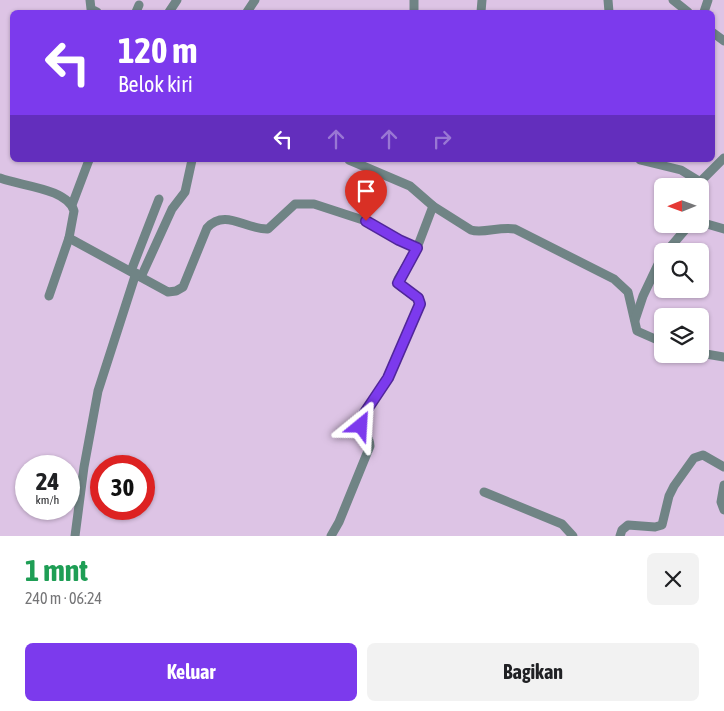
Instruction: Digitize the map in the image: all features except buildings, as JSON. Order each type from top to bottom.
[{"type":"street","points":[[673,0],[686,10]]},
{"type":"street","points":[[704,178],[724,158]]},
{"type":"street","points":[[49,296],[69,238],[73,216],[72,205],[87,162]]},
{"type":"street","points":[[136,273],[172,209],[186,192],[192,162]]},
{"type":"street","points":[[354,162],[410,186],[433,206],[470,230],[476,232],[505,227],[515,229],[614,279],[628,292],[634,323],[638,331],[654,338]]},
{"type":"street","points":[[648,162],[681,170],[691,178]]},
{"type":"street","points":[[0,178],[57,194],[72,205]]},
{"type":"street","points":[[75,536],[84,467],[98,391],[158,198]]},
{"type":"street","points":[[69,238],[168,292],[176,292],[183,288],[207,228],[215,221],[228,219],[260,229],[268,229],[290,207],[305,203],[366,221],[417,248]]},
{"type":"street","points":[[331,536],[339,522],[370,446],[368,436],[360,421],[388,378],[420,304],[418,298],[398,283],[417,248],[433,206]]},
{"type":"street","points":[[709,225],[724,229]]},
{"type":"street","points":[[674,243],[682,233]]},
{"type":"street","points":[[634,323],[643,296],[654,273]]},
{"type":"street","points":[[709,354],[724,357]]},
{"type":"street","points":[[620,536],[622,530],[628,526],[658,527],[662,525],[669,496],[694,458],[703,456],[724,466]]},
{"type":"street","points":[[724,485],[721,502],[724,510]]},
{"type":"street","points":[[484,492],[562,524],[573,536]]},
{"type":"route","points":[[361,426],[360,421],[362,417],[388,378],[420,304],[418,298],[398,283],[398,279],[417,248],[366,221]]}]
